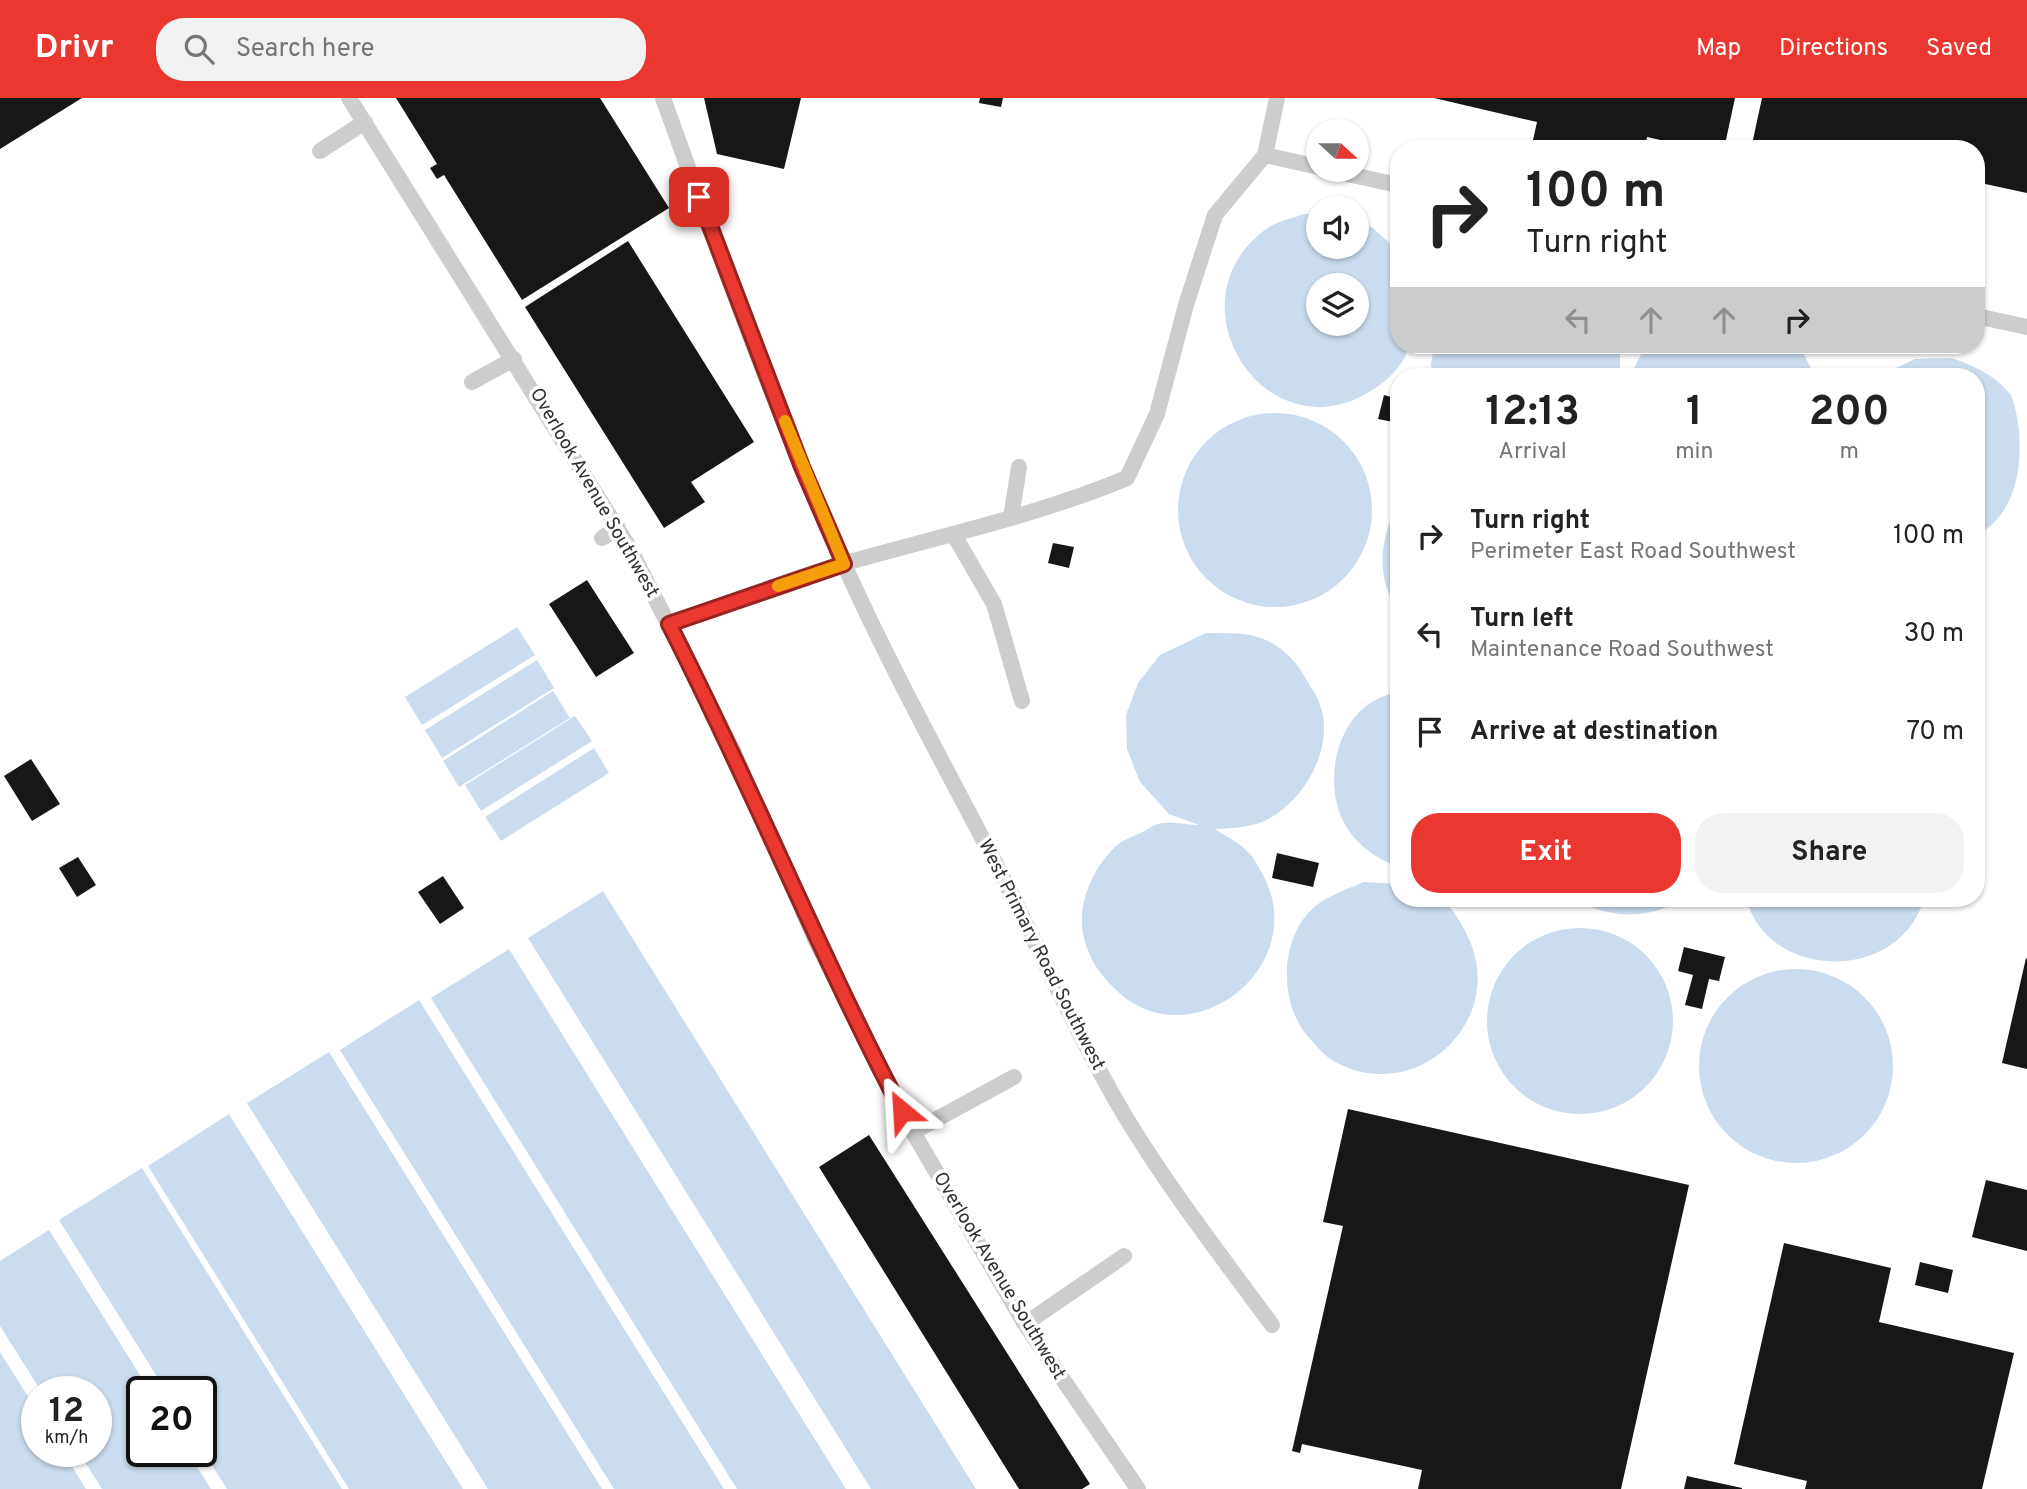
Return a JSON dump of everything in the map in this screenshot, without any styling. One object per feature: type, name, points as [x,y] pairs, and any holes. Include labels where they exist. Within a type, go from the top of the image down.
[{"type":"lane","name":"Overlook Avenue Southwest","points":[[349,98],[618,528],[738,761],[816,941],[913,1132],[1025,1324],[1138,1489]]},
{"type":"lane","name":"West Primary Road Southwest","points":[[663,98],[802,467],[844,564],[916,713],[1001,874],[1099,1071],[1157,1166],[1272,1325]]},
{"type":"lane","points":[[669,624],[844,564],[954,535],[1083,496],[1126,478],[1157,414],[1186,305],[1214,215],[1265,155],[1277,98]]},
{"type":"lane","points":[[320,151],[365,122]]},
{"type":"lane","points":[[1265,155],[1306,164]]},
{"type":"lane","points":[[1369,179],[1390,183]]},
{"type":"lane","points":[[1985,318],[2027,327]]},
{"type":"lane","points":[[472,382],[514,359]]},
{"type":"lane","points":[[1011,518],[1018,467]]},
{"type":"lane","points":[[602,538],[618,528]]},
{"type":"lane","points":[[954,535],[994,604],[1022,701]]},
{"type":"lane","points":[[913,1132],[1014,1077]]},
{"type":"lane","points":[[1025,1324],[1124,1256]]},
{"type":"water","points":[[1306,214],[1306,259],[1369,259],[1369,226],[1390,244],[1390,354],[1406,354],[1397,368],[1390,368],[1390,376],[1376,388],[1330,406],[1294,403],[1263,387],[1240,360],[1227,327],[1226,292],[1239,257],[1269,227]]},
{"type":"water","points":[[1433,354],[1620,354],[1620,368],[1432,368]]},
{"type":"water","points":[[1641,354],[1804,354],[1811,368],[1634,368]]},
{"type":"water","points":[[1952,358],[1975,368],[1896,368],[1915,359]]},
{"type":"water","points":[[1985,373],[2011,395],[2019,432],[2020,453],[2012,493],[2004,510],[1985,529]]},
{"type":"water","points":[[1275,413],[1312,420],[1344,441],[1365,473],[1372,510],[1365,547],[1344,579],[1312,600],[1275,607],[1238,600],[1206,579],[1185,547],[1178,510],[1185,473],[1206,441],[1238,420]]},
{"type":"water","points":[[1390,520],[1390,597],[1383,570]]},
{"type":"water","points":[[517,627],[535,655],[422,725],[405,697]]},
{"type":"water","points":[[1206,633],[1254,636],[1285,652],[1302,672],[1318,699],[1324,735],[1321,751],[1307,782],[1285,808],[1258,823],[1215,829],[1241,846],[1253,858],[1263,875],[1274,910],[1271,943],[1257,972],[1235,995],[1206,1010],[1175,1015],[1143,1008],[1108,982],[1089,953],[1084,938],[1082,913],[1093,877],[1118,845],[1159,824],[1171,822],[1199,825],[1169,814],[1140,782],[1127,749],[1126,715],[1138,683],[1160,655]]},
{"type":"water","points":[[537,660],[554,688],[442,758],[425,730]]},
{"type":"water","points":[[553,691],[570,718],[459,787],[443,761]]},
{"type":"water","points":[[1390,694],[1390,863],[1370,852],[1347,828],[1340,813],[1334,780],[1340,745],[1347,729],[1356,715],[1372,702]]},
{"type":"water","points":[[575,716],[592,741],[481,811],[465,785]]},
{"type":"water","points":[[594,748],[609,773],[501,841],[485,817]]},
{"type":"water","points":[[1364,882],[1390,884],[1390,907],[1450,907],[1466,933],[1477,966],[1476,997],[1465,1025],[1446,1048],[1421,1065],[1392,1073],[1361,1072],[1326,1056],[1299,1024],[1288,988],[1290,949],[1296,931],[1307,915],[1321,902]]},
{"type":"water","points":[[603,891],[976,1489],[871,1489],[528,938]]},
{"type":"water","points":[[1591,907],[1666,907],[1628,915]]},
{"type":"water","points":[[1750,907],[1920,907],[1911,926],[1890,945],[1864,957],[1835,961],[1806,958],[1780,946],[1759,926]]},
{"type":"water","points":[[1580,928],[1598,929],[1616,935],[1632,943],[1646,955],[1658,969],[1666,985],[1672,1003],[1672,1039],[1666,1057],[1658,1073],[1646,1087],[1632,1099],[1616,1107],[1598,1113],[1580,1114],[1562,1113],[1544,1107],[1528,1099],[1514,1087],[1502,1073],[1494,1057],[1488,1039],[1487,1021],[1488,1003],[1494,985],[1502,969],[1514,955],[1528,943],[1544,935],[1562,929]]},
{"type":"water","points":[[509,949],[846,1489],[737,1489],[431,998]]},
{"type":"water","points":[[1796,969],[1833,977],[1864,998],[1885,1029],[1893,1066],[1885,1103],[1864,1134],[1833,1155],[1796,1163],[1759,1155],[1728,1134],[1707,1103],[1699,1066],[1707,1029],[1728,998],[1759,977]]},
{"type":"water","points":[[419,1000],[724,1489],[614,1489],[340,1050]]},
{"type":"water","points":[[329,1052],[602,1489],[488,1489],[247,1103]]},
{"type":"water","points":[[229,1114],[463,1489],[349,1489],[148,1166]]},
{"type":"water","points":[[142,1168],[342,1489],[227,1489],[213,1467],[217,1467],[217,1376],[157,1376],[59,1220]]},
{"type":"water","points":[[49,1230],[141,1376],[126,1376],[126,1467],[197,1467],[211,1489],[102,1489],[88,1467],[112,1467],[112,1376],[32,1376],[0,1326],[0,1261]]},
{"type":"water","points":[[0,1352],[21,1385],[21,1467],[72,1467],[86,1489],[0,1489]]},
{"type":"building","points":[[0,98],[82,98],[0,149]]},
{"type":"building","points":[[396,98],[600,98],[669,208],[522,300],[444,175],[437,179],[430,168],[437,164]]},
{"type":"building","points":[[704,98],[801,98],[784,169],[717,154]]},
{"type":"building","points":[[980,98],[1003,98],[1001,107],[979,103]]},
{"type":"building","points":[[1434,98],[1735,98],[1726,140],[1660,140],[1647,137],[1646,140],[1533,140],[1537,122]]},
{"type":"building","points":[[1762,98],[2027,98],[2027,193],[1985,184],[1985,140],[1753,140]]},
{"type":"building","points":[[628,241],[754,442],[691,482],[705,502],[664,528],[525,307]]},
{"type":"building","points":[[1384,395],[1390,397],[1390,421],[1378,419]]},
{"type":"building","points":[[1053,543],[1074,547],[1069,568],[1048,563]]},
{"type":"building","points":[[587,580],[634,653],[596,677],[549,604]]},
{"type":"building","points":[[31,759],[60,804],[32,821],[4,776]]},
{"type":"building","points":[[1277,853],[1319,863],[1313,887],[1272,878]]},
{"type":"building","points":[[78,857],[96,885],[77,897],[59,868]]},
{"type":"building","points":[[443,876],[464,908],[440,924],[418,892]]},
{"type":"building","points":[[1684,947],[1725,957],[1719,981],[1709,979],[1702,1009],[1685,1005],[1693,975],[1678,971]]},
{"type":"building","points":[[2027,959],[2027,1069],[2002,1063]]},
{"type":"building","points":[[1348,1109],[1689,1185],[1621,1489],[1418,1489],[1422,1470],[1302,1444],[1300,1453],[1292,1451],[1343,1226],[1323,1222]]},
{"type":"building","points":[[869,1135],[1090,1484],[1082,1489],[1019,1489],[819,1167]]},
{"type":"building","points":[[1986,1180],[2027,1190],[2027,1251],[1972,1237]]},
{"type":"building","points":[[1784,1243],[1891,1268],[1879,1322],[2014,1353],[1982,1489],[1805,1489],[1807,1481],[1734,1464]]},
{"type":"building","points":[[1920,1262],[1953,1270],[1948,1293],[1915,1285]]},
{"type":"building","points":[[1687,1476],[1742,1488],[1742,1489],[1684,1489]]},
{"type":"slow traffic","points":[[778,586],[844,564],[785,421]]},
{"type":"route","points":[[699,197],[802,467],[844,564],[669,624],[747,780],[816,941],[902,1111]]}]
